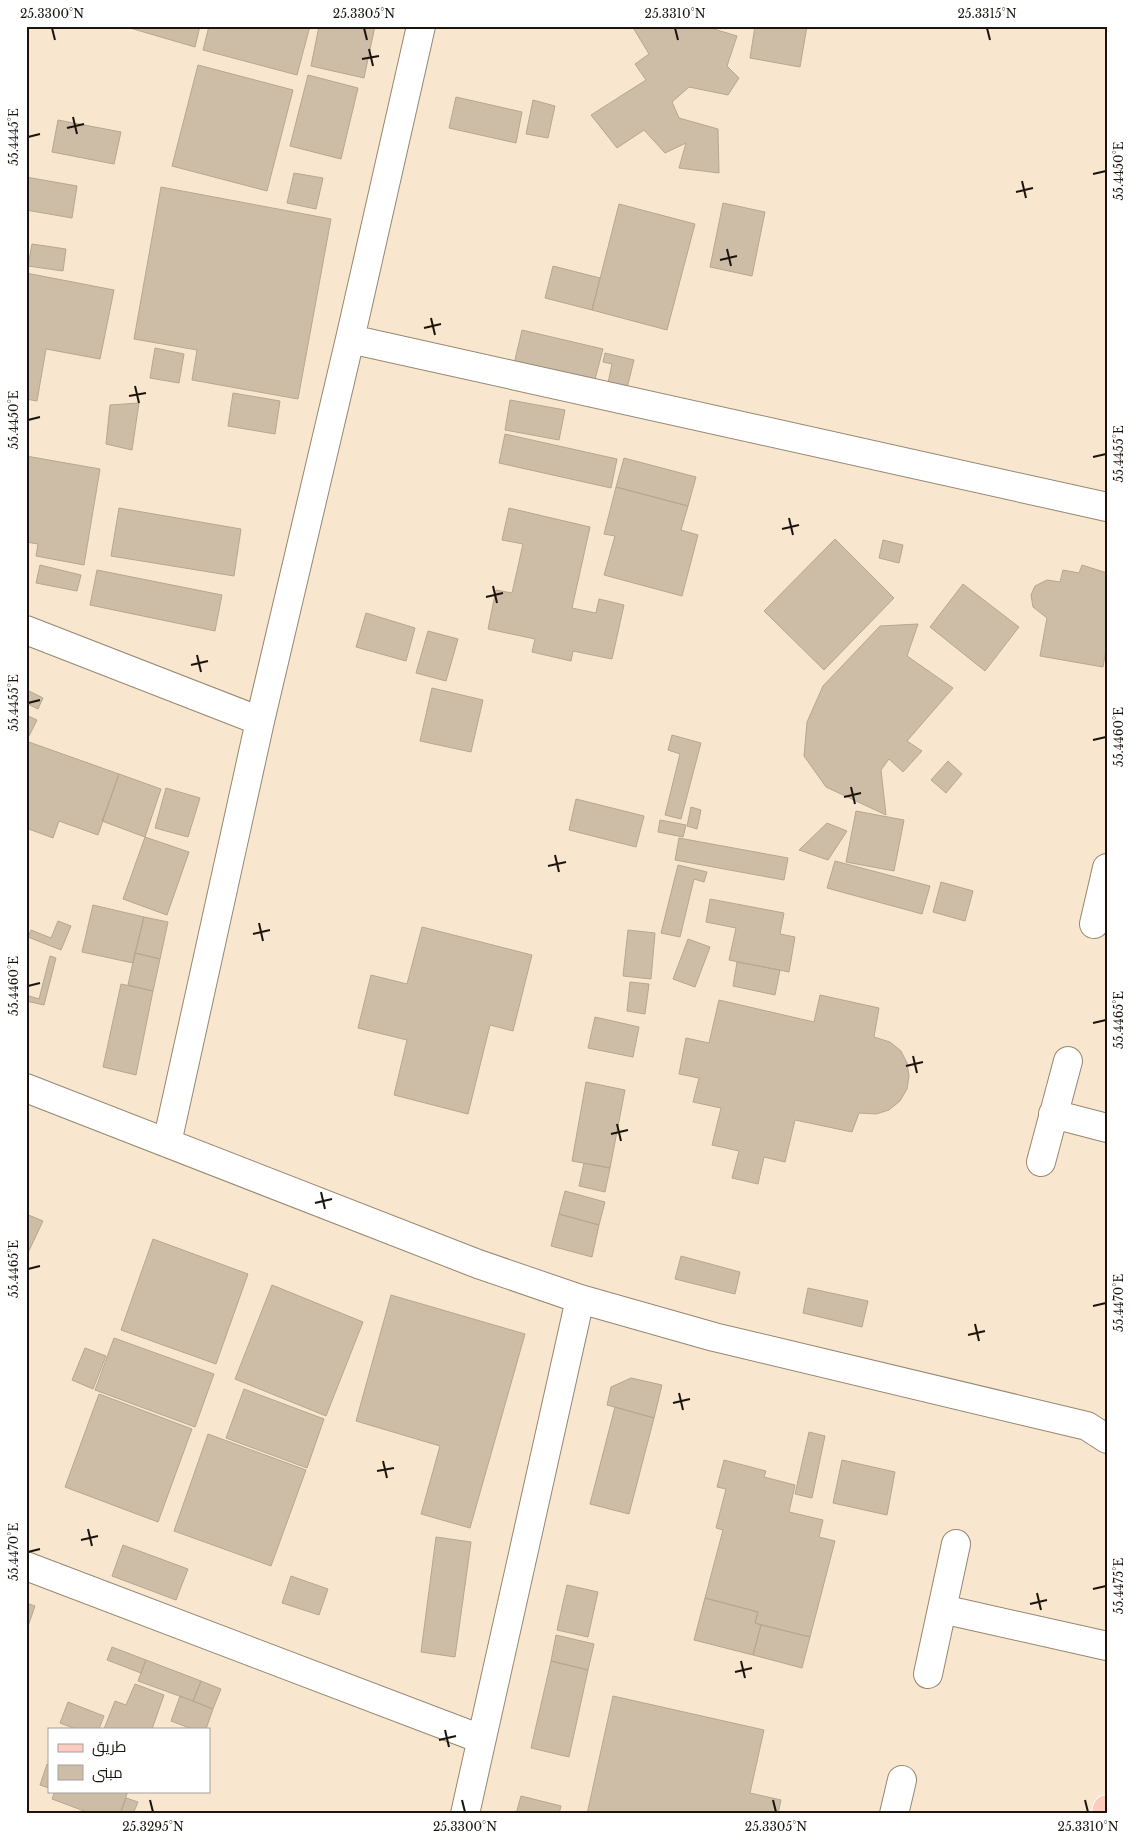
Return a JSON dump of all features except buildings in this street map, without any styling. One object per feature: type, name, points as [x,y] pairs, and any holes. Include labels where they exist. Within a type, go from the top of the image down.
[{"type":"main road","points":[[1106,1814],[1107,1809]]},
{"type":"street","points":[[167,1143],[260,721],[350,339],[420,26]]},
{"type":"street","points":[[350,339],[1107,507]]},
{"type":"street","points":[[26,630],[260,721]]},
{"type":"street","points":[[1094,924],[1107,868]]},
{"type":"street","points":[[1041,1162],[1068,1061]]},
{"type":"street","points":[[26,1088],[478,1264],[580,1299],[714,1337],[1100,1429]]},
{"type":"street","points":[[1053,1114],[1107,1128]]},
{"type":"street","points":[[465,1814],[580,1299]]},
{"type":"street","points":[[928,1674],[956,1544]]},
{"type":"street","points":[[26,1566],[481,1740]]},
{"type":"street","points":[[942,1609],[1107,1646]]},
{"type":"street","points":[[894,1814],[902,1780]]}]
